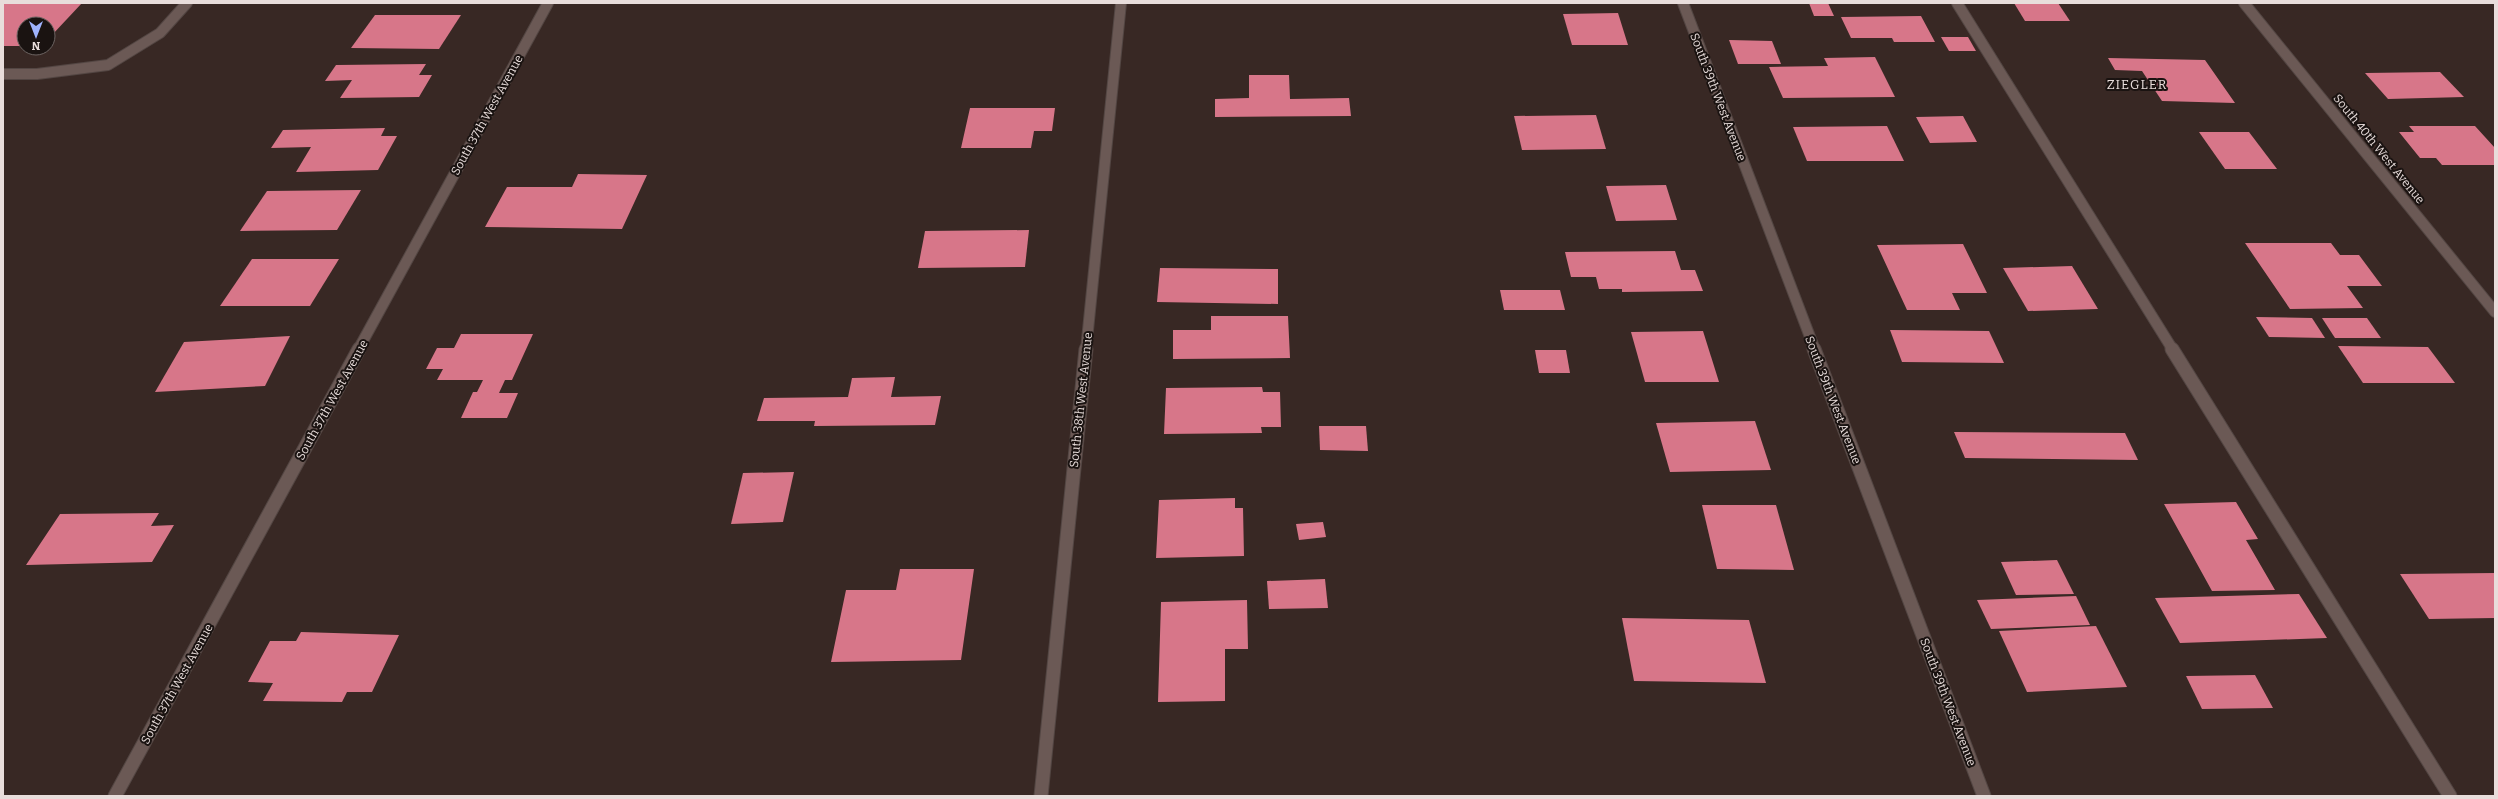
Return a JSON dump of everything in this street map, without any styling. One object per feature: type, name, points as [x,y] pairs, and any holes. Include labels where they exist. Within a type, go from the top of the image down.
[{"type":"street","points":[[3,74],[37,74],[108,65],[160,33],[186,3]]},
{"type":"street","name":"South 37th West Avenue","points":[[115,796],[548,3]]},
{"type":"street","name":"South 38th West Avenue","points":[[1041,796],[1121,3]]},
{"type":"street","name":"South 39th West Avenue","points":[[1683,3],[1984,796]]},
{"type":"street","points":[[1958,3],[2450,796]]},
{"type":"street","name":"South 40th West Avenue","points":[[2244,3],[2495,312]]},
{"type":"building","points":[[3,3],[82,3],[56,31],[56,16],[16,16],[16,46],[3,46]]},
{"type":"building","points":[[1809,3],[1828,3],[1834,16],[1814,16]]},
{"type":"building","points":[[2014,3],[2058,3],[2070,21],[2025,21]]},
{"type":"building","points":[[1618,13],[1628,45],[1572,45],[1563,14]]},
{"type":"building","points":[[375,15],[461,15],[439,49],[351,48]]},
{"type":"building","points":[[1921,16],[1935,42],[1894,42],[1892,38],[1851,38],[1841,17]]},
{"type":"building","points":[[1941,37],[1968,37],[1976,51],[1949,51]]},
{"type":"building","points":[[1729,40],[1772,41],[1781,64],[1738,64]]},
{"type":"building","points":[[1875,57],[1895,97],[1783,98],[1769,67],[1828,66],[1824,58]]},
{"type":"building","points":[[2108,58],[2205,60],[2235,103],[2162,101],[2142,71],[2115,70]]},
{"type":"building","points":[[426,64],[419,75],[432,75],[419,97],[340,98],[352,80],[325,81],[336,65]]},
{"type":"building","points":[[2440,72],[2464,97],[2388,99],[2365,73]]},
{"type":"building","points":[[1249,75],[1289,75],[1290,99],[1349,98],[1351,116],[1215,117],[1215,99],[1249,98]]},
{"type":"building","points":[[970,108],[1055,108],[1052,131],[1034,131],[1031,148],[961,148]]},
{"type":"building","points":[[1596,115],[1606,149],[1522,150],[1514,116]]},
{"type":"building","points":[[1963,116],[1977,142],[1930,143],[1916,117]]},
{"type":"building","points":[[1887,126],[1904,161],[1807,161],[1793,127]]},
{"type":"building","points":[[2409,126],[2475,126],[2495,148],[2495,165],[2442,165],[2436,158],[2420,158],[2399,132],[2414,132]]},
{"type":"building","points":[[385,128],[381,136],[397,136],[378,170],[296,172],[311,147],[271,148],[283,130]]},
{"type":"building","points":[[2199,132],[2249,132],[2277,169],[2225,169]]},
{"type":"building","points":[[578,174],[647,175],[622,229],[485,227],[507,187],[572,187]]},
{"type":"building","points":[[1666,185],[1677,220],[1616,221],[1606,186]]},
{"type":"building","points":[[361,190],[337,230],[240,231],[267,191]]},
{"type":"building","points":[[1029,230],[1025,267],[918,268],[925,231]]},
{"type":"building","points":[[2245,243],[2331,243],[2340,255],[2359,255],[2382,286],[2347,286],[2363,308],[2290,309]]},
{"type":"building","points":[[1963,244],[1987,293],[1952,293],[1960,310],[1907,310],[1877,245]]},
{"type":"building","points":[[1675,251],[1681,270],[1695,270],[1703,291],[1622,292],[1622,289],[1599,289],[1596,277],[1571,277],[1565,252]]},
{"type":"building","points":[[252,259],[339,259],[310,306],[220,306]]},
{"type":"building","points":[[2072,266],[2098,309],[2028,311],[2003,268]]},
{"type":"building","points":[[1160,268],[1278,269],[1278,304],[1157,302]]},
{"type":"building","points":[[1500,290],[1560,290],[1565,310],[1504,310]]},
{"type":"building","points":[[1211,316],[1288,316],[1290,358],[1173,359],[1173,330],[1211,330]]},
{"type":"building","points":[[2256,317],[2312,318],[2325,338],[2269,337]]},
{"type":"building","points":[[2322,318],[2367,318],[2381,338],[2335,338]]},
{"type":"building","points":[[1890,330],[1989,331],[2004,363],[1902,362]]},
{"type":"building","points":[[1703,331],[1719,382],[1645,382],[1631,332]]},
{"type":"building","points":[[461,334],[533,334],[512,380],[505,380],[499,393],[518,393],[507,418],[461,418],[473,392],[477,392],[483,380],[437,380],[443,369],[426,369],[437,348],[454,348]]},
{"type":"building","points":[[290,336],[265,386],[155,392],[184,342]]},
{"type":"building","points":[[2338,346],[2428,347],[2455,383],[2363,383]]},
{"type":"building","points":[[1535,350],[1566,350],[1570,373],[1539,373]]},
{"type":"building","points":[[895,377],[891,397],[941,396],[935,425],[814,426],[815,421],[757,421],[764,398],[848,397],[852,378]]},
{"type":"building","points":[[1262,387],[1263,392],[1280,392],[1281,427],[1261,427],[1262,433],[1164,434],[1166,388]]},
{"type":"building","points":[[1755,421],[1771,470],[1670,472],[1656,423]]},
{"type":"building","points":[[1319,426],[1366,426],[1368,451],[1320,450]]},
{"type":"building","points":[[1954,432],[2125,433],[2138,460],[1965,458]]},
{"type":"building","points":[[794,472],[783,522],[731,524],[743,473]]},
{"type":"building","points":[[1235,498],[1235,508],[1243,508],[1244,556],[1156,558],[1159,500]]},
{"type":"building","points":[[2236,502],[2258,539],[2246,540],[2275,590],[2212,591],[2164,504]]},
{"type":"building","points":[[1702,505],[1776,505],[1794,570],[1717,569]]},
{"type":"building","points":[[159,513],[151,526],[174,525],[152,562],[26,565],[60,514]]},
{"type":"building","points":[[1323,522],[1326,537],[1299,540],[1296,524]]},
{"type":"building","points":[[2057,560],[2074,594],[2016,595],[2001,562]]},
{"type":"building","points":[[900,569],[974,569],[961,660],[831,662],[846,590],[896,590]]},
{"type":"building","points":[[2495,573],[2495,618],[2429,619],[2400,574]]},
{"type":"building","points":[[1325,579],[1328,608],[1269,609],[1267,581]]},
{"type":"building","points":[[2299,594],[2327,638],[2180,643],[2155,598]]},
{"type":"building","points":[[2076,596],[2090,625],[1991,629],[1977,600]]},
{"type":"building","points":[[1247,600],[1248,649],[1225,649],[1225,701],[1158,702],[1161,602]]},
{"type":"building","points":[[1622,618],[1749,620],[1766,683],[1634,681]]},
{"type":"building","points":[[2096,626],[2127,687],[2027,692],[1999,631]]},
{"type":"building","points":[[301,632],[399,635],[372,692],[347,692],[342,702],[263,701],[273,683],[248,682],[270,641],[296,641]]},
{"type":"building","points":[[2255,675],[2273,708],[2202,709],[2186,676]]},
{"type":"district","name":"ZIEGLER","points":[[2137,84]]}]
